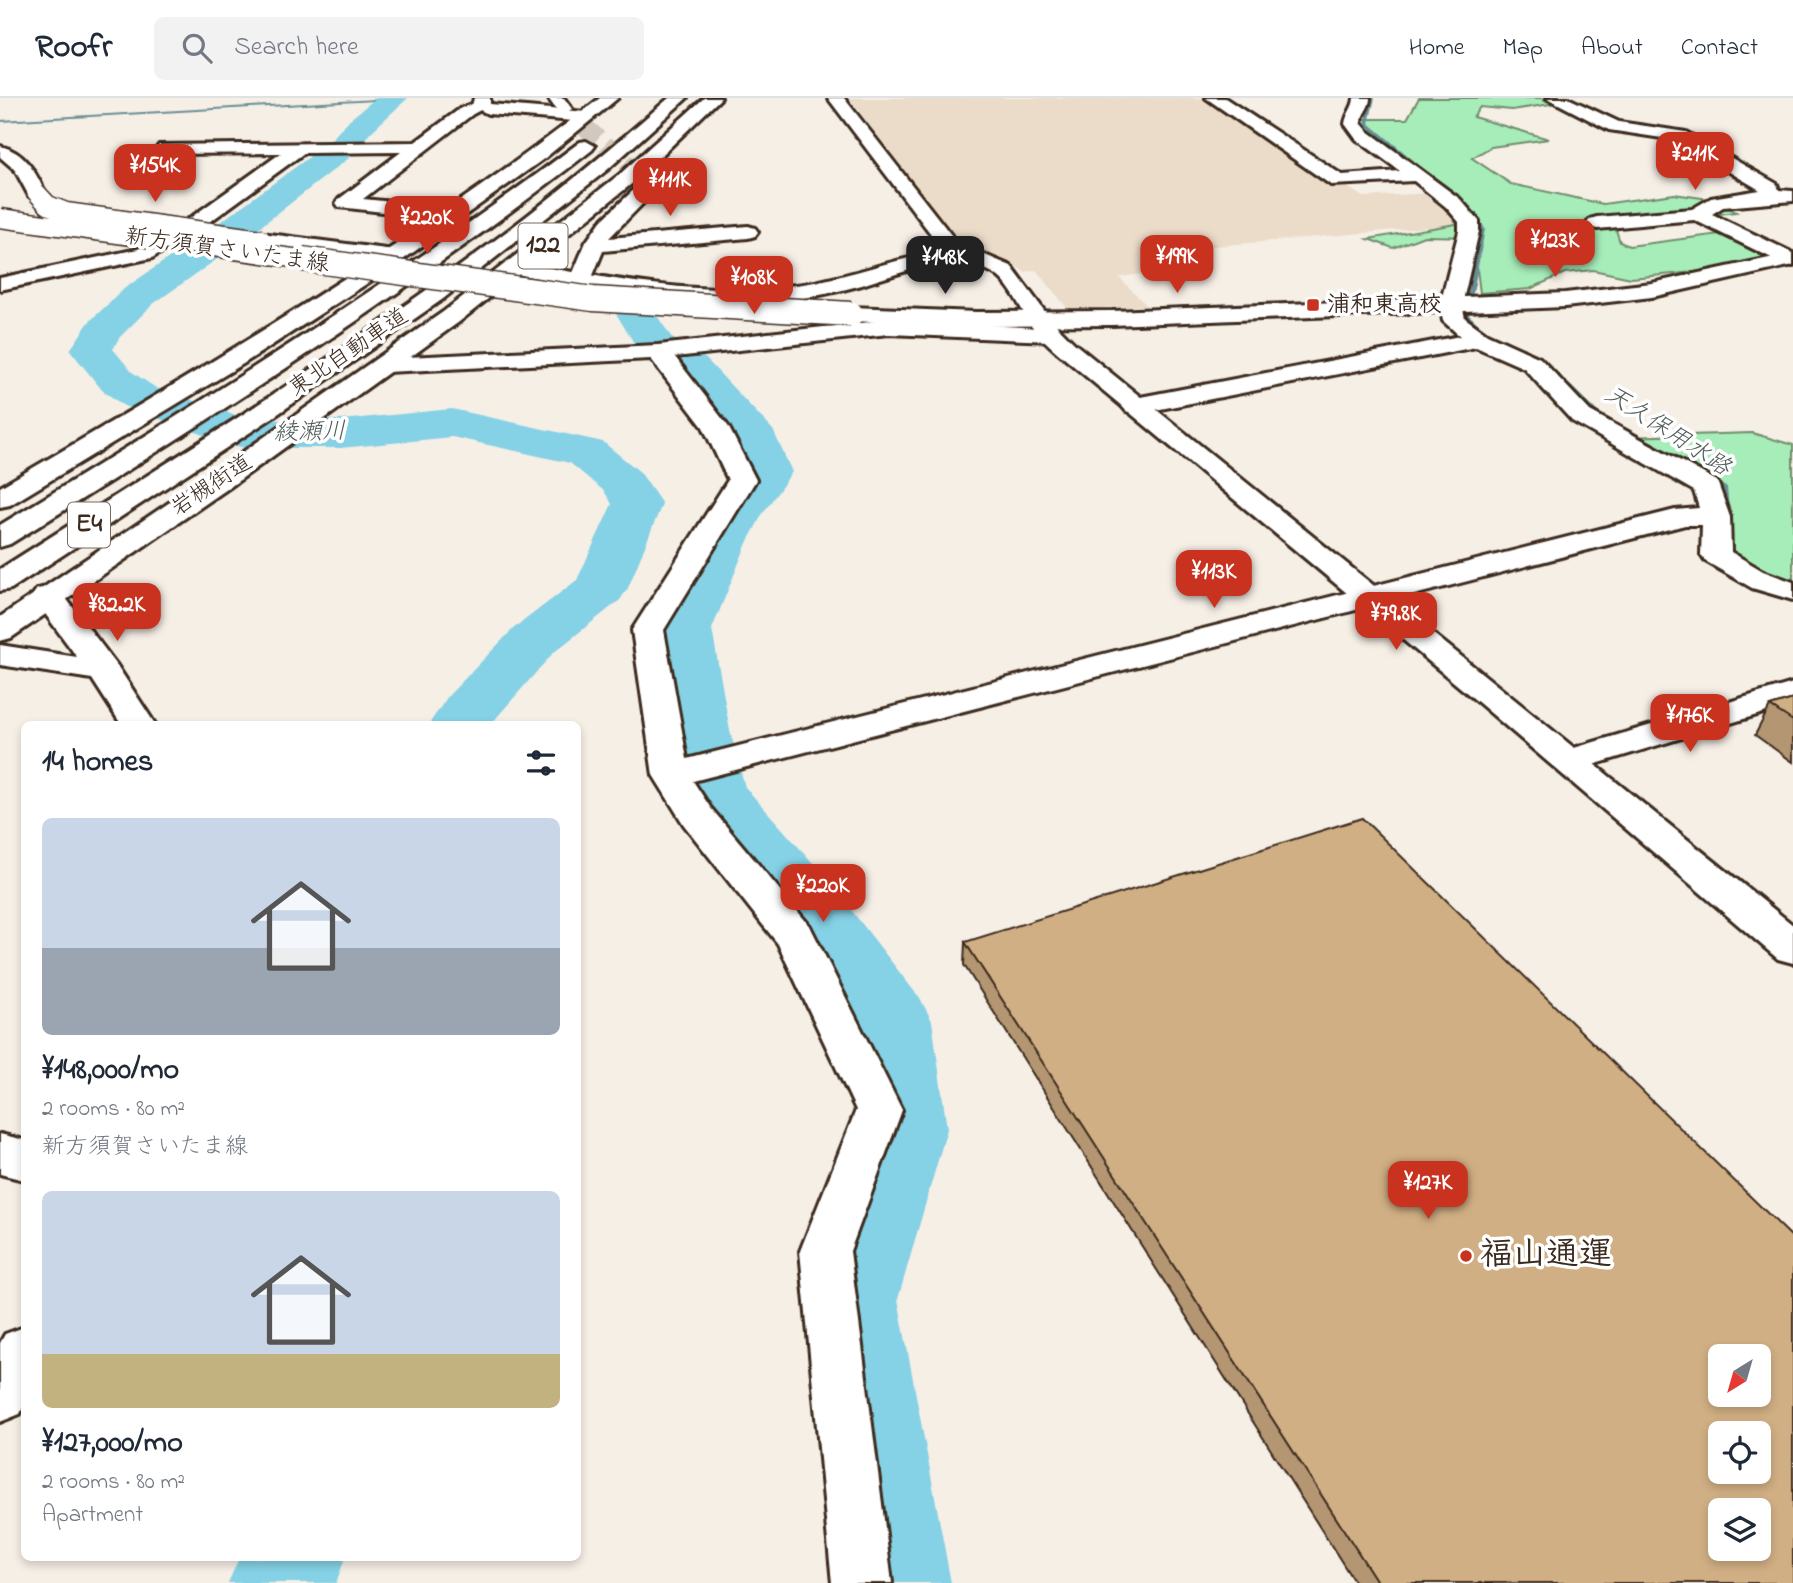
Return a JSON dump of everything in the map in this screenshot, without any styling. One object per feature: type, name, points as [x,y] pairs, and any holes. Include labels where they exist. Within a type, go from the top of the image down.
[{"type":"main road","points":[[0,499],[314,308],[394,256],[610,98]]},
{"type":"main road","name":"東北自動車道","points":[[0,582],[337,363],[541,215],[679,98]]},
{"type":"main road","name":"岩槻街道","points":[[0,631],[362,382],[516,268],[627,178],[713,98]]},
{"type":"main road","points":[[836,98],[959,258]]},
{"type":"main road","points":[[1213,98],[1338,181],[1418,174]]},
{"type":"main road","points":[[1362,98],[1362,104],[1354,114],[1353,124],[1362,135],[1418,174],[1453,203],[1469,221],[1451,306],[1454,321],[1479,339],[1532,363],[1581,416],[1707,487],[1716,517],[1716,555],[1741,572],[1793,592]]},
{"type":"main road","points":[[1555,98],[1615,126],[1680,136],[1770,188],[1769,196]]},
{"type":"main road","points":[[454,214],[346,203],[481,102],[586,117]]},
{"type":"main road","name":"東北自動車道","points":[[0,538],[308,345],[433,260],[605,131]]},
{"type":"main road","points":[[165,149],[419,147]]},
{"type":"main road","points":[[0,284],[145,254],[197,222],[300,148]]},
{"type":"main road","points":[[0,151],[13,154],[47,205],[66,212],[394,256]]},
{"type":"main road","points":[[581,280],[608,225],[651,184]]},
{"type":"main road","points":[[1597,223],[1697,214],[1718,202],[1793,196]]},
{"type":"main road","points":[[1697,214],[1792,259]]},
{"type":"main road","name":"新方須賀さいたま線","points":[[0,218],[593,299],[1044,326],[1565,300],[1652,290],[1792,259]]},
{"type":"main road","points":[[596,245],[748,232]]},
{"type":"main road","points":[[516,268],[629,289],[737,295],[783,293],[835,285],[935,258],[959,258],[1000,267],[1044,326],[1135,405],[1570,761],[1793,948]]},
{"type":"main road","points":[[386,365],[658,352],[889,327],[1044,326]]},
{"type":"main road","points":[[1135,405],[1479,339]]},
{"type":"main road","points":[[658,352],[715,426],[742,480],[648,630],[694,769],[697,816],[795,937],[879,1110],[825,1251],[862,1583]]},
{"type":"main road","points":[[694,769],[1685,516],[1716,517]]},
{"type":"main road","points":[[48,596],[104,671],[136,721]]},
{"type":"main road","points":[[0,655],[104,671]]},
{"type":"main road","points":[[1570,761],[1793,693]]},
{"type":"main road","points":[[0,1154],[21,1159]]},
{"type":"main road","points":[[0,1395],[21,1357]]},
{"type":"shaded area","points":[[849,98],[1210,98],[1363,197],[1433,193],[1464,224],[1148,252],[1167,271],[1119,277],[1147,306],[1068,309],[1036,270],[1025,272],[1009,262],[966,253]]},
{"type":"green space","points":[[1419,98],[1541,98],[1551,104],[1512,110],[1480,107],[1473,117],[1549,139],[1491,147],[1472,158],[1511,184],[1603,204],[1674,194],[1709,199],[1736,212],[1630,225],[1616,230],[1620,242],[1629,246],[1720,234],[1766,258],[1736,268],[1631,278],[1593,270],[1565,273],[1530,289],[1480,293],[1473,237],[1424,236],[1393,248],[1368,239],[1473,221],[1390,150],[1345,125],[1358,119],[1407,119]]},
{"type":"green space","points":[[1752,433],[1793,445],[1793,587],[1731,559],[1715,488],[1627,437]]},
{"type":"building","points":[[1793,699],[1793,721],[1770,706]]},
{"type":"building","points":[[1362,818],[1793,1238],[1793,1583],[1378,1583],[965,942]]},
{"type":"waterway","name":"綾瀬川","points":[[394,98],[360,126],[338,151],[217,242],[139,296],[103,331],[91,350],[117,381],[140,397],[245,434],[341,434],[452,423],[586,452],[623,482],[637,504],[601,588],[533,641],[462,721]]},
{"type":"waterway","name":"天久保用水路","points":[[1373,98],[1367,123],[1447,191]]},
{"type":"waterway","points":[[0,121],[393,99]]},
{"type":"waterway","name":"天久保用水路","points":[[1459,201],[1475,214],[1482,229],[1466,315],[1485,333],[1537,356],[1599,416],[1610,422]]},
{"type":"waterway","points":[[635,312],[657,347],[691,368],[756,440],[768,472],[739,511],[721,543],[684,629],[699,731],[714,793],[803,898],[893,1021],[905,1129],[852,1299],[897,1583]]},
{"type":"waterway","name":"天久保用水路","points":[[1709,480],[1723,488],[1727,518]]},
{"type":"waterway","name":"綾瀬川","points":[[282,1583],[291,1561]]},
{"type":"tunnel","points":[[564,109],[651,184]]},
{"type":"place","name":"浦和東高校","points":[[1313,305]]},
{"type":"place","name":"福山通運","points":[[1466,1256]]}]
